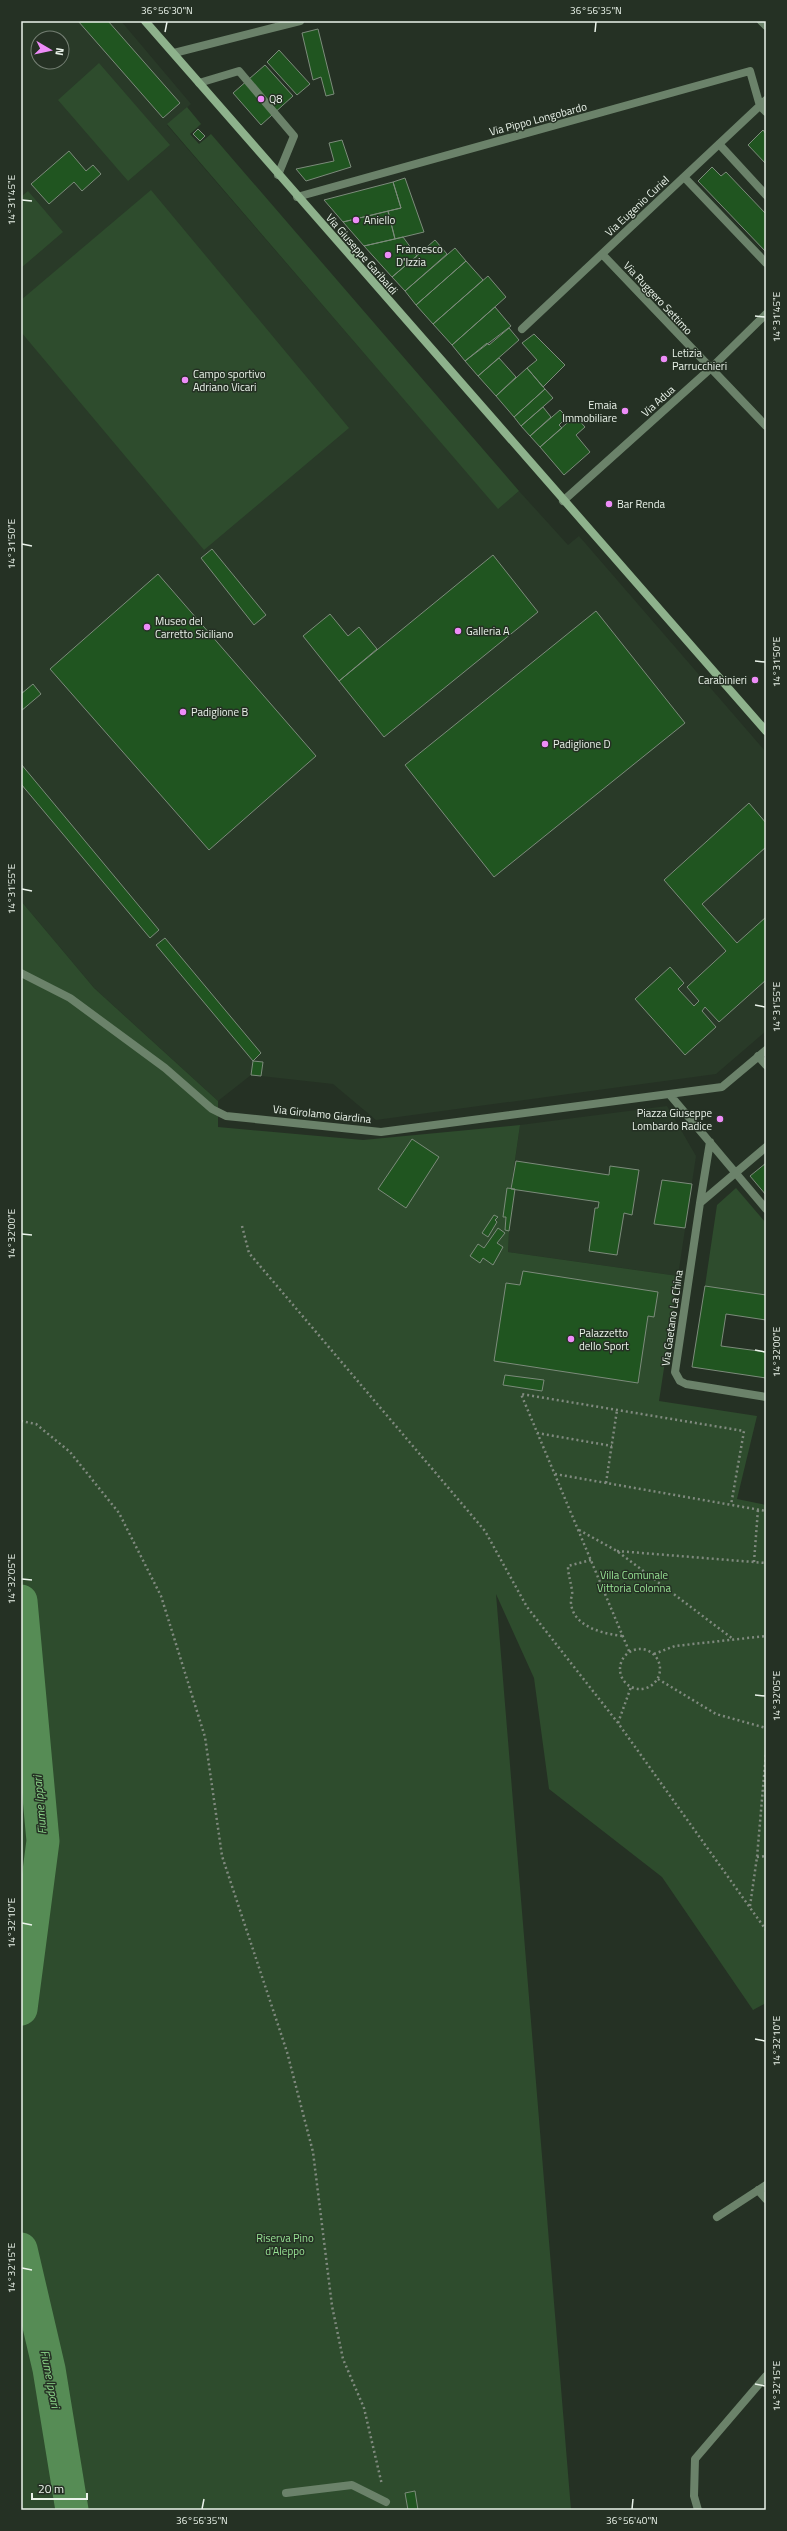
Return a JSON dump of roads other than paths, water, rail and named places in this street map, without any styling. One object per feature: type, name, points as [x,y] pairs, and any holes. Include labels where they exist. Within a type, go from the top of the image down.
[{"type":"main road","name":"Via Giuseppe Garibaldi","points":[[145,21],[297,197],[766,731]]},
{"type":"street","points":[[174,53],[300,21]]},
{"type":"street","points":[[762,21],[766,26]]},
{"type":"street","points":[[199,83],[239,71],[294,136],[278,175]]},
{"type":"street","name":"Via Pippo Longobardo","points":[[297,197],[750,71],[763,103]]},
{"type":"street","points":[[763,103],[766,112]]},
{"type":"street","name":"Via Eugenio Curiel","points":[[522,329],[763,103]]},
{"type":"street","points":[[719,144],[766,194]]},
{"type":"street","points":[[684,177],[766,263]]},
{"type":"street","name":"Via Ruggero Settimo","points":[[602,254],[766,426]]},
{"type":"street","name":"Via Adua","points":[[563,501],[710,369],[766,314]]},
{"type":"street","name":"Via Girolamo Giardina","points":[[21,973],[70,998],[166,1068],[212,1109],[226,1116],[381,1132],[722,1087],[766,1050]]},
{"type":"street","points":[[758,1056],[766,1065]]},
{"type":"street","points":[[667,1095],[710,1142],[766,1209]]},
{"type":"street","points":[[700,1203],[710,1142]]},
{"type":"street","points":[[700,1203],[726,1181],[738,1176],[766,1147]]},
{"type":"street","name":"Via Gaetano La China","points":[[700,1203],[675,1368],[676,1376],[680,1381],[686,1384],[766,1397]]},
{"type":"street","points":[[717,2217],[766,2185]]},
{"type":"street","points":[[758,2190],[766,2199]]},
{"type":"street","points":[[698,2510],[694,2496],[694,2458],[766,2376]]},
{"type":"street","points":[[286,2493],[352,2485],[386,2502]]},
{"type":"waterway","name":"Fiume Ippari","points":[[21,1601],[43,1841],[21,2009]]},
{"type":"waterway","name":"Fiume Ippari","points":[[21,2249],[49,2369],[72,2510]]},
{"type":"place","name":"Q8","points":[[261,99]]},
{"type":"place","name":"Aniello","points":[[356,220]]},
{"type":"place","name":"Francesco D'Izzia","points":[[388,255]]},
{"type":"place","name":"Letizia Parrucchieri","points":[[664,359]]},
{"type":"place","name":"Campo sportivo Adriano Vicari","points":[[185,380]]},
{"type":"place","name":"Emaia Immobiliare","points":[[625,411]]},
{"type":"place","name":"Bar Renda","points":[[609,504]]},
{"type":"place","name":"Museo del Carretto Siciliano","points":[[147,627]]},
{"type":"place","name":"Galleria A","points":[[458,631]]},
{"type":"place","name":"Carabinieri","points":[[755,680]]},
{"type":"place","name":"Padiglione B","points":[[183,712]]},
{"type":"place","name":"Padiglione D","points":[[545,744]]},
{"type":"place","name":"Piazza Giuseppe Lombardo Radice","points":[[720,1119]]},
{"type":"place","name":"Palazzetto dello Sport","points":[[571,1339]]},
{"type":"park label","name":"Villa Comunale Vittoria Colonna","points":[[634,1581]]},
{"type":"park label","name":"Riserva Pino d'Aleppo","points":[[285,2244]]}]
